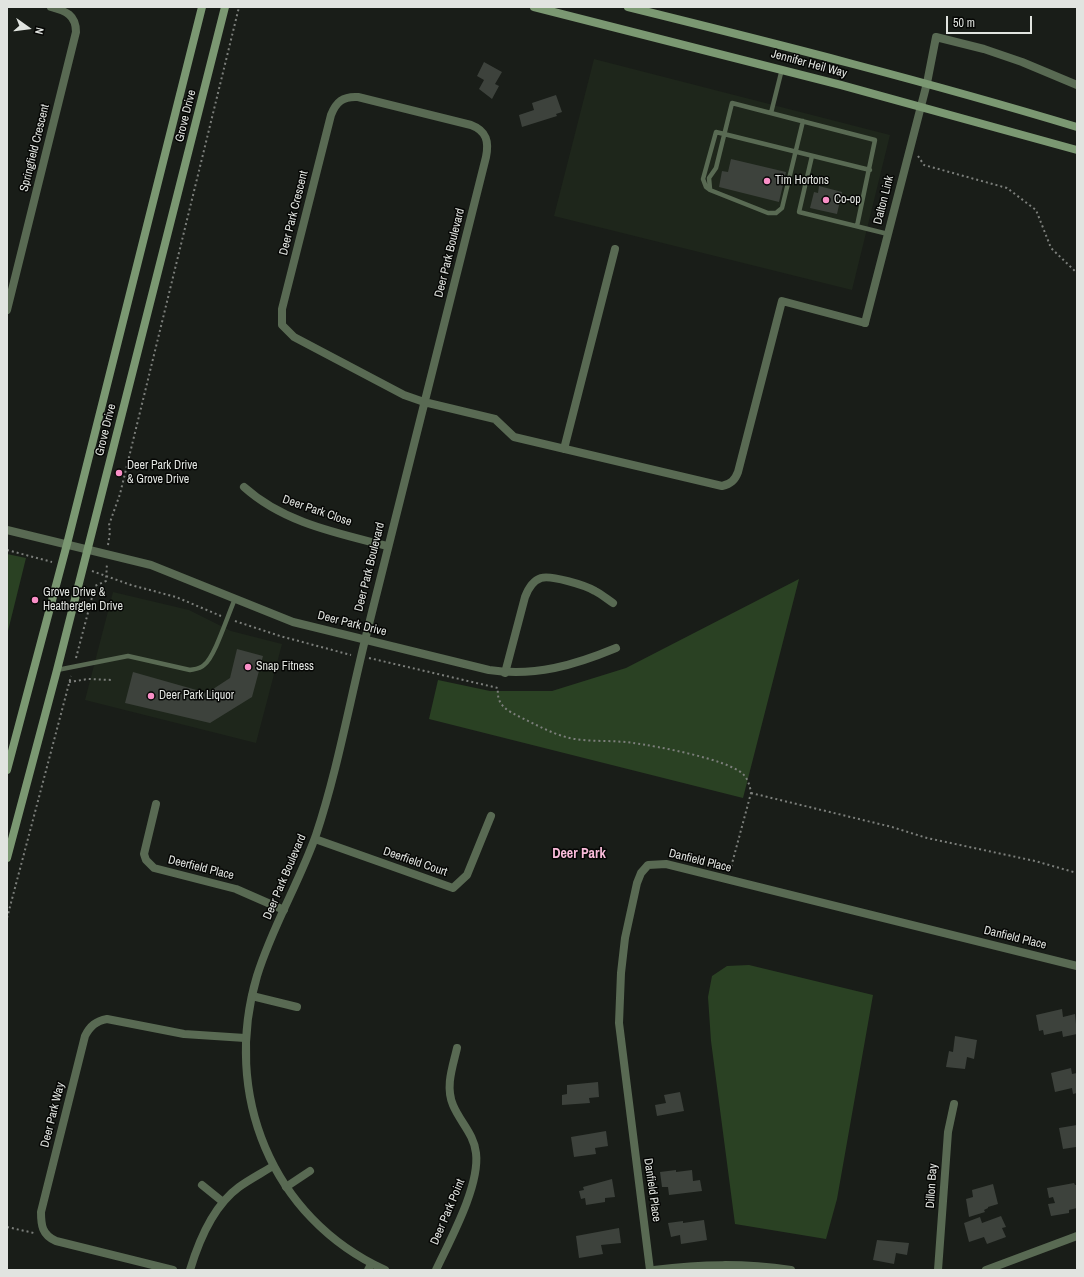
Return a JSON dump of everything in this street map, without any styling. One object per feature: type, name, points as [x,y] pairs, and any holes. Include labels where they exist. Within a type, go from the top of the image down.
[{"type":"main road","name":"Grove Drive","points":[[7,770],[62,564],[202,7]]},
{"type":"main road","name":"Grove Drive","points":[[7,858],[83,569],[225,7]]},
{"type":"main road","name":"Jennifer Heil Way","points":[[534,7],[782,69],[1077,150]]},
{"type":"main road","name":"Jennifer Heil Way","points":[[628,7],[846,61],[1077,127]]},
{"type":"street","name":"Springfield Crescent","points":[[7,310],[76,32],[76,25],[71,16],[61,10],[51,7]]},
{"type":"street","name":"Dalton Link","points":[[865,323],[927,83],[936,37],[992,52],[1077,85]]},
{"type":"street","name":"Deer Park Crescent","points":[[486,136],[476,127],[471,125],[358,97],[350,96],[336,104],[331,116],[282,309],[282,325],[294,336],[396,391],[424,402],[495,419],[514,436],[722,486],[730,484],[735,479],[738,472],[782,301],[865,323]]},
{"type":"street","name":"Deer Park Boulevard","points":[[385,1270],[369,1267],[314,1221],[286,1187],[273,1166],[251,1108],[245,1062],[245,1038],[252,996],[263,960],[315,839],[328,796],[387,546],[486,157],[488,143],[486,136]]},
{"type":"street","points":[[564,449],[615,249]]},
{"type":"street","name":"Deer Park Close","points":[[244,487],[268,506],[292,518],[387,546]]},
{"type":"street","name":"Deer Park Drive","points":[[7,530],[151,565],[293,622],[489,670],[505,673],[530,672],[558,668],[616,648]]},
{"type":"street","points":[[505,673],[525,597],[529,587],[540,578],[551,578],[587,587],[613,603]]},
{"type":"street","name":"Deerfield Place","points":[[156,804],[144,854],[146,860],[154,868],[236,889],[284,910]]},
{"type":"street","name":"Deerfield Court","points":[[315,839],[453,888],[467,875],[491,816]]},
{"type":"street","name":"Danfield Place","points":[[650,1270],[620,1030],[621,973],[630,916],[637,883],[641,873],[648,865],[666,864],[1077,966]]},
{"type":"street","points":[[252,996],[297,1007]]},
{"type":"street","name":"Deer Park Way","points":[[43,1232],[41,1212],[85,1036],[92,1025],[96,1022],[108,1019],[184,1034],[245,1038]]},
{"type":"street","name":"Deer Park Point","points":[[436,1270],[468,1198],[477,1165],[474,1143],[452,1103],[450,1094],[451,1076],[457,1048]]},
{"type":"street","name":"Dillon Bay","points":[[938,1270],[948,1132],[954,1104]]},
{"type":"street","points":[[190,1270],[204,1233],[223,1202],[239,1187],[273,1166]]},
{"type":"street","points":[[286,1187],[310,1171]]},
{"type":"street","points":[[202,1185],[223,1202]]},
{"type":"street","points":[[43,1232],[49,1238],[56,1241],[173,1270]]},
{"type":"street","points":[[986,1270],[1077,1236]]},
{"type":"street","points":[[654,1270],[696,1265],[735,1264],[791,1270]]},
{"type":"lane","points":[[771,113],[782,69]]},
{"type":"lane","points":[[710,190],[708,182],[716,168],[732,103],[875,140],[870,170],[857,226]]},
{"type":"lane","points":[[803,121],[796,151],[782,208],[776,213],[768,213],[710,190],[706,186],[703,179],[716,132],[796,151],[870,170]]},
{"type":"lane","points":[[812,156],[798,212],[888,234]]},
{"type":"lane","points":[[57,670],[128,656],[190,670],[197,669],[204,666],[212,656],[234,599]]},
{"type":"path","points":[[7,918],[95,586],[106,581],[107,554],[110,532],[109,525],[120,494],[240,7]]},
{"type":"path","points":[[910,145],[924,164],[1007,188],[1036,210],[1051,248],[1077,273]]},
{"type":"path","points":[[7,550],[62,564]]},
{"type":"path","points":[[83,569],[101,573],[131,585],[176,597],[227,618],[280,636],[320,646],[338,653],[498,688],[497,696],[502,707],[516,715],[563,736],[597,741],[632,742],[718,762],[743,774],[749,782],[751,793],[728,880]]},
{"type":"path","points":[[69,682],[88,679],[113,680]]},
{"type":"path","points":[[751,793],[892,827],[927,838],[1036,861],[1077,873]]},
{"type":"path","points":[[7,1227],[36,1233],[43,1232]]},
{"type":"shaded area","points":[[594,59],[890,135],[852,290],[554,216]]},
{"type":"shaded area","points":[[113,592],[189,610],[231,631],[282,644],[256,743],[85,700]]},
{"type":"green space","points":[[7,554],[26,558],[7,635]]},
{"type":"green space","points":[[799,579],[743,798],[429,719],[438,680],[490,691],[552,691],[626,668]]},
{"type":"green space","points":[[749,965],[873,995],[837,1199],[826,1239],[735,1224],[711,1041],[708,997],[712,976],[727,966]]},
{"type":"building","points":[[484,62],[502,72],[495,84],[499,86],[492,99],[479,89],[484,80],[477,76]]},
{"type":"building","points":[[556,95],[562,112],[556,114],[557,116],[522,127],[519,115],[534,110],[532,103]]},
{"type":"building","points":[[731,159],[786,172],[779,202],[719,187],[722,171],[728,172]]},
{"type":"building","name":"Co-op","points":[[819,186],[842,192],[837,214],[810,208],[814,192],[818,193]]},
{"type":"building","points":[[237,649],[263,656],[252,697],[210,723],[125,703],[133,672],[207,693],[230,678]]},
{"type":"building","points":[[1062,1009],[1063,1017],[1075,1014],[1077,1034],[1063,1037],[1062,1031],[1044,1035],[1043,1030],[1039,1031],[1036,1015]]},
{"type":"building","points":[[955,1036],[977,1040],[974,1059],[967,1057],[965,1069],[946,1067],[949,1051],[953,1052]]},
{"type":"building","points":[[1071,1068],[1072,1074],[1077,1073],[1077,1093],[1073,1094],[1072,1088],[1055,1092],[1051,1073]]},
{"type":"building","points":[[598,1082],[599,1097],[589,1098],[590,1103],[562,1105],[562,1095],[567,1094],[567,1085]]},
{"type":"building","points":[[680,1092],[684,1111],[657,1116],[655,1105],[666,1103],[664,1095]]},
{"type":"building","points":[[1077,1125],[1077,1150],[1076,1147],[1063,1149],[1059,1128]]},
{"type":"building","points":[[606,1131],[608,1146],[595,1148],[596,1154],[574,1157],[571,1137]]},
{"type":"building","points":[[676,1170],[676,1172],[692,1170],[693,1181],[700,1180],[702,1191],[669,1195],[668,1187],[662,1187],[660,1172]]},
{"type":"building","points":[[612,1179],[615,1197],[605,1198],[605,1202],[586,1205],[585,1198],[581,1199],[579,1191],[584,1190],[583,1187]]},
{"type":"building","points":[[1074,1183],[1077,1185],[1077,1208],[1069,1210],[1069,1213],[1051,1216],[1048,1204],[1055,1203],[1053,1197],[1049,1198],[1047,1188]]},
{"type":"building","points":[[993,1184],[998,1204],[988,1207],[984,1210],[985,1212],[969,1217],[966,1199],[973,1197],[972,1190]]},
{"type":"building","points":[[1001,1216],[1006,1227],[1002,1228],[1006,1237],[987,1244],[984,1237],[969,1242],[964,1223],[980,1217],[982,1223]]},
{"type":"building","points":[[704,1220],[707,1240],[681,1244],[680,1235],[671,1237],[668,1223],[683,1221],[683,1223]]},
{"type":"building","points":[[619,1228],[621,1243],[601,1245],[603,1254],[579,1258],[576,1236]]},
{"type":"building","points":[[877,1240],[909,1243],[907,1255],[896,1253],[894,1264],[873,1260]]},
{"type":"place","name":"Tim Hortons","points":[[767,181]]},
{"type":"place","name":"Co-op","points":[[826,200]]},
{"type":"place","name":"Deer Park Drive & Grove Drive","points":[[119,473]]},
{"type":"place","name":"Grove Drive & Heatherglen Drive","points":[[35,600]]},
{"type":"place","name":"Snap Fitness","points":[[248,667]]},
{"type":"place","name":"Deer Park Liquor","points":[[151,696]]},
{"type":"district","name":"Deer Park","points":[[579,854]]}]
